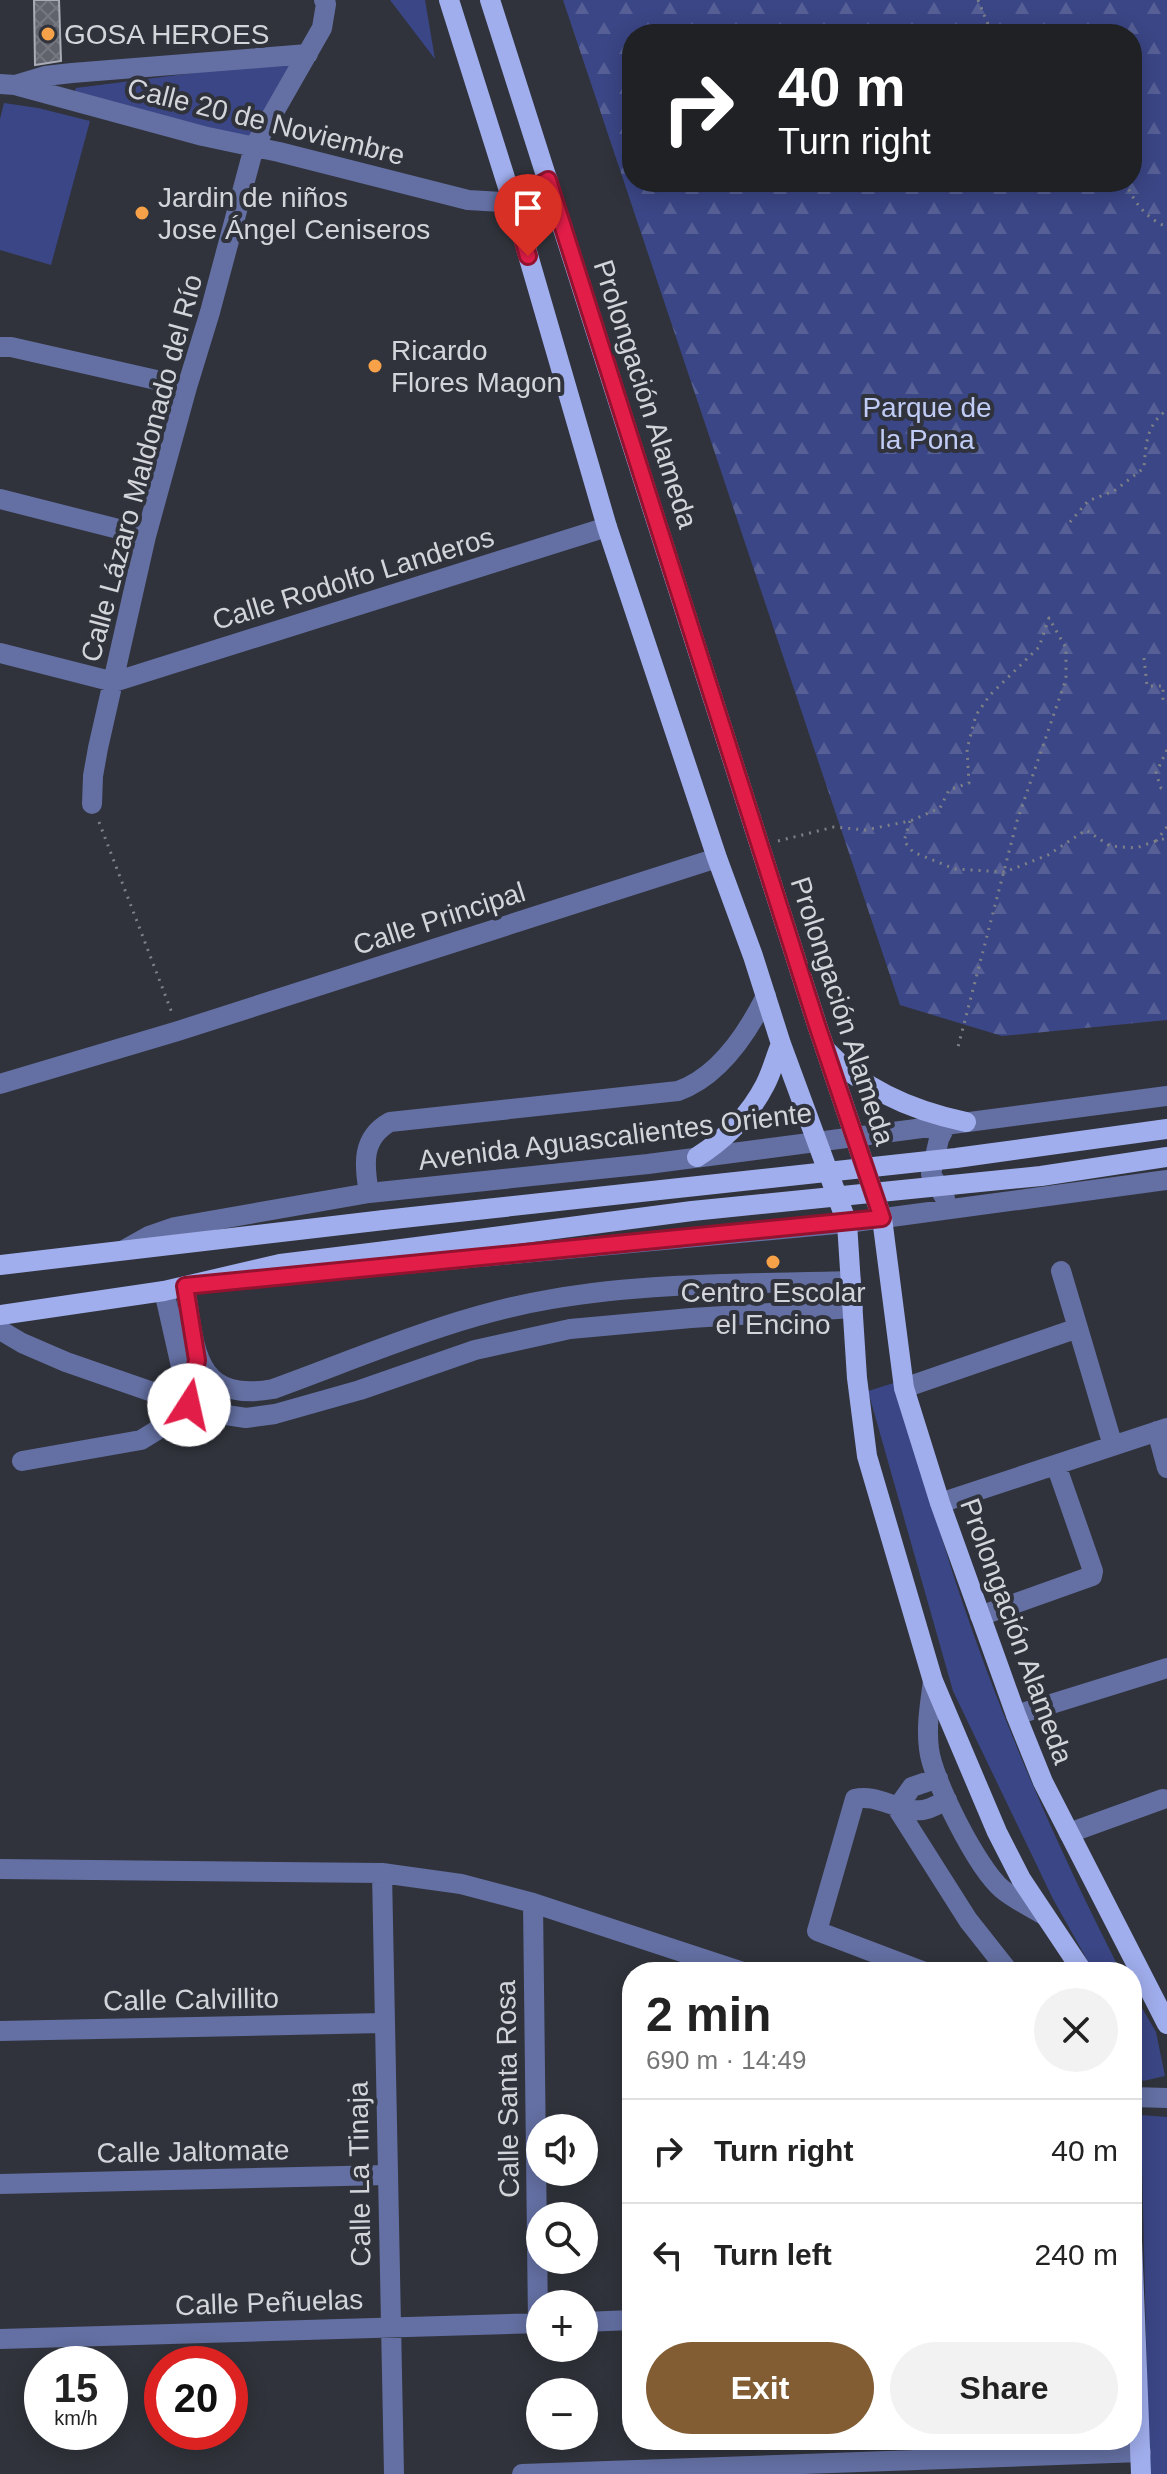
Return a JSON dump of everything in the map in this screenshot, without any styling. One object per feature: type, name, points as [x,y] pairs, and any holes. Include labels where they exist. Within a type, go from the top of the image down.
[{"type":"main road","points":[[449,0],[512,200],[607,527],[766,996],[812,1142],[847,1223],[857,1378],[867,1456],[933,1681],[997,1832],[1021,1879],[1076,1962]]},
{"type":"main road","name":"Prolongación Alameda","points":[[490,0],[825,1049],[882,1218],[904,1388],[940,1503],[1043,1782],[1135,1962]]},
{"type":"main road","points":[[697,1157],[724,1138],[747,1114],[765,1086],[781,1044]]},
{"type":"main road","points":[[825,1049],[880,1092],[956,1123]]},
{"type":"main road","name":"Avenida Aguascalientes Oriente","points":[[0,1265],[925,1162],[1167,1129]]},
{"type":"main road","points":[[0,1315],[164,1291],[280,1264],[692,1211],[1041,1176],[1167,1157]]},
{"type":"main road","name":"Prolongación Alameda","points":[[1142,1975],[1167,2024]]},
{"type":"main road","points":[[1141,2452],[1141,2474]]},
{"type":"street","name":"Calle Lázaro Maldonado del Río","points":[[92,804],[93,776],[146,536],[254,147],[322,28],[324,0]]},
{"type":"street","name":"Calle 20 de Noviembre","points":[[8,85],[72,73],[308,54]]},
{"type":"street","name":"Calle 20 de Noviembre","points":[[8,85],[189,133],[468,200],[512,200],[548,180]]},
{"type":"street","points":[[0,347],[187,387]]},
{"type":"street","points":[[0,499],[146,536]]},
{"type":"street","name":"Calle Rodolfo Landeros","points":[[114,682],[607,527]]},
{"type":"street","points":[[0,653],[114,682]]},
{"type":"street","name":"Calle Principal","points":[[0,1084],[178,1031],[717,858]]},
{"type":"street","points":[[369,1193],[366,1150],[375,1133],[390,1122],[678,1091],[701,1080],[732,1050],[766,996]]},
{"type":"street","name":"Avenida Aguascalientes Oriente","points":[[124,1250],[149,1236],[175,1227],[369,1193],[697,1157],[1167,1096]]},
{"type":"street","points":[[956,1123],[939,1139],[931,1174],[938,1190],[960,1209]]},
{"type":"street","points":[[805,1226],[819,1207],[823,1182],[812,1142]]},
{"type":"street","points":[[22,1461],[141,1440],[172,1421],[189,1405],[197,1360],[194,1285],[847,1223],[1167,1180]]},
{"type":"street","points":[[1061,1271],[1113,1446]]},
{"type":"street","points":[[197,1360],[211,1378],[228,1388],[253,1393],[273,1389],[474,1316],[549,1299],[691,1285],[851,1281]]},
{"type":"street","points":[[691,1285],[691,1318]]},
{"type":"street","points":[[164,1291],[189,1405]]},
{"type":"street","points":[[0,1330],[66,1362],[189,1405],[232,1417],[260,1417],[360,1390],[475,1350],[570,1329],[853,1308]]},
{"type":"street","points":[[904,1388],[1078,1328]]},
{"type":"street","points":[[359,1358],[360,1390]]},
{"type":"street","points":[[232,1417],[240,1392]]},
{"type":"street","points":[[940,1503],[1162,1430],[1167,1468]]},
{"type":"street","points":[[980,1616],[1092,1576],[1093,1571],[1056,1465]]},
{"type":"street","points":[[1016,1715],[1167,1668]]},
{"type":"street","points":[[933,1681],[928,1714],[929,1749],[947,1800],[988,1874],[1003,1890],[1044,1915]]},
{"type":"street","points":[[897,1808],[912,1787],[938,1778]]},
{"type":"street","points":[[899,1962],[817,1931],[855,1799],[865,1796],[897,1808],[923,1810],[947,1800]]},
{"type":"street","points":[[1069,1833],[1163,1799]]},
{"type":"street","points":[[897,1808],[968,1920],[1001,1962]]},
{"type":"street","points":[[0,1869],[382,1873],[461,1884],[533,1903],[713,1962]]},
{"type":"street","name":"Calle La Tinaja","points":[[382,1873],[394,2474]]},
{"type":"street","name":"Calle Santa Rosa","points":[[533,1903],[539,2290]]},
{"type":"street","name":"Calle Calvillito","points":[[0,2031],[383,2023]]},
{"type":"street","points":[[1142,2097],[1167,2098]]},
{"type":"street","name":"Calle Jaltomate","points":[[0,2184],[387,2175]]},
{"type":"street","points":[[598,2321],[622,2320]]},
{"type":"street","name":"Calle Peñuelas","points":[[0,2339],[526,2323]]},
{"type":"street","points":[[522,2474],[1141,2452]]},
{"type":"path","points":[[978,0],[988,24]]},
{"type":"path","points":[[1130,192],[1151,220],[1167,227]]},
{"type":"path","points":[[1070,522],[1088,501],[1114,491],[1144,468],[1146,435],[1167,410]]},
{"type":"path","points":[[778,841],[834,827],[865,830],[910,821],[940,808],[949,790],[969,783],[967,749],[976,715],[990,695],[1039,647],[1049,618],[1066,648],[1066,679],[1017,821],[958,1047]]},
{"type":"path","points":[[1144,658],[1147,686],[1163,686],[1163,702],[1167,702]]},
{"type":"path","points":[[1167,750],[1156,773],[1161,788],[1167,791]]},
{"type":"path","points":[[92,804],[178,1031]]},
{"type":"path","points":[[910,821],[904,841],[913,852],[955,869],[1005,872],[1048,855],[1086,830],[1110,846],[1136,848],[1167,838]]},
{"type":"path","points":[[1156,841],[1167,827]]},
{"type":"green space","points":[[390,0],[425,0],[435,59]]},
{"type":"green space","name":"Parque de la Pona","points":[[563,0],[1167,0],[1167,1020],[1002,1036],[900,1005],[627,192],[1142,192],[1142,24],[622,24],[622,176]]},
{"type":"green space","points":[[296,60],[253,143],[73,96],[76,88]]},
{"type":"green space","points":[[4,103],[90,121],[51,265],[0,250],[0,119]]},
{"type":"green space","points":[[897,1382],[952,1571],[995,1693],[1054,1834],[1116,1962],[1088,1962],[1053,1899],[953,1691],[868,1391]]},
{"type":"green space","points":[[1142,2008],[1156,2032],[1165,2076],[1143,2081]]},
{"type":"green space","points":[[1142,2115],[1167,2117],[1167,2474],[1149,2474]]},
{"type":"building","name":"GOSA HEROES","points":[[34,0],[59,0],[61,61],[35,65]]},
{"type":"place","name":"GOSA HEROES","points":[[48,34]]},
{"type":"place","name":"Jardin de niños Jose Ángel Ceniseros","points":[[142,213]]},
{"type":"place","name":"Ricardo Flores Magon","points":[[375,366]]},
{"type":"place","name":"Centro Escolar el Encino","points":[[773,1262]]},
{"type":"route","points":[[189,1405],[197,1360],[185,1286],[882,1218],[817,1025],[548,180],[512,200],[528,256]]}]
